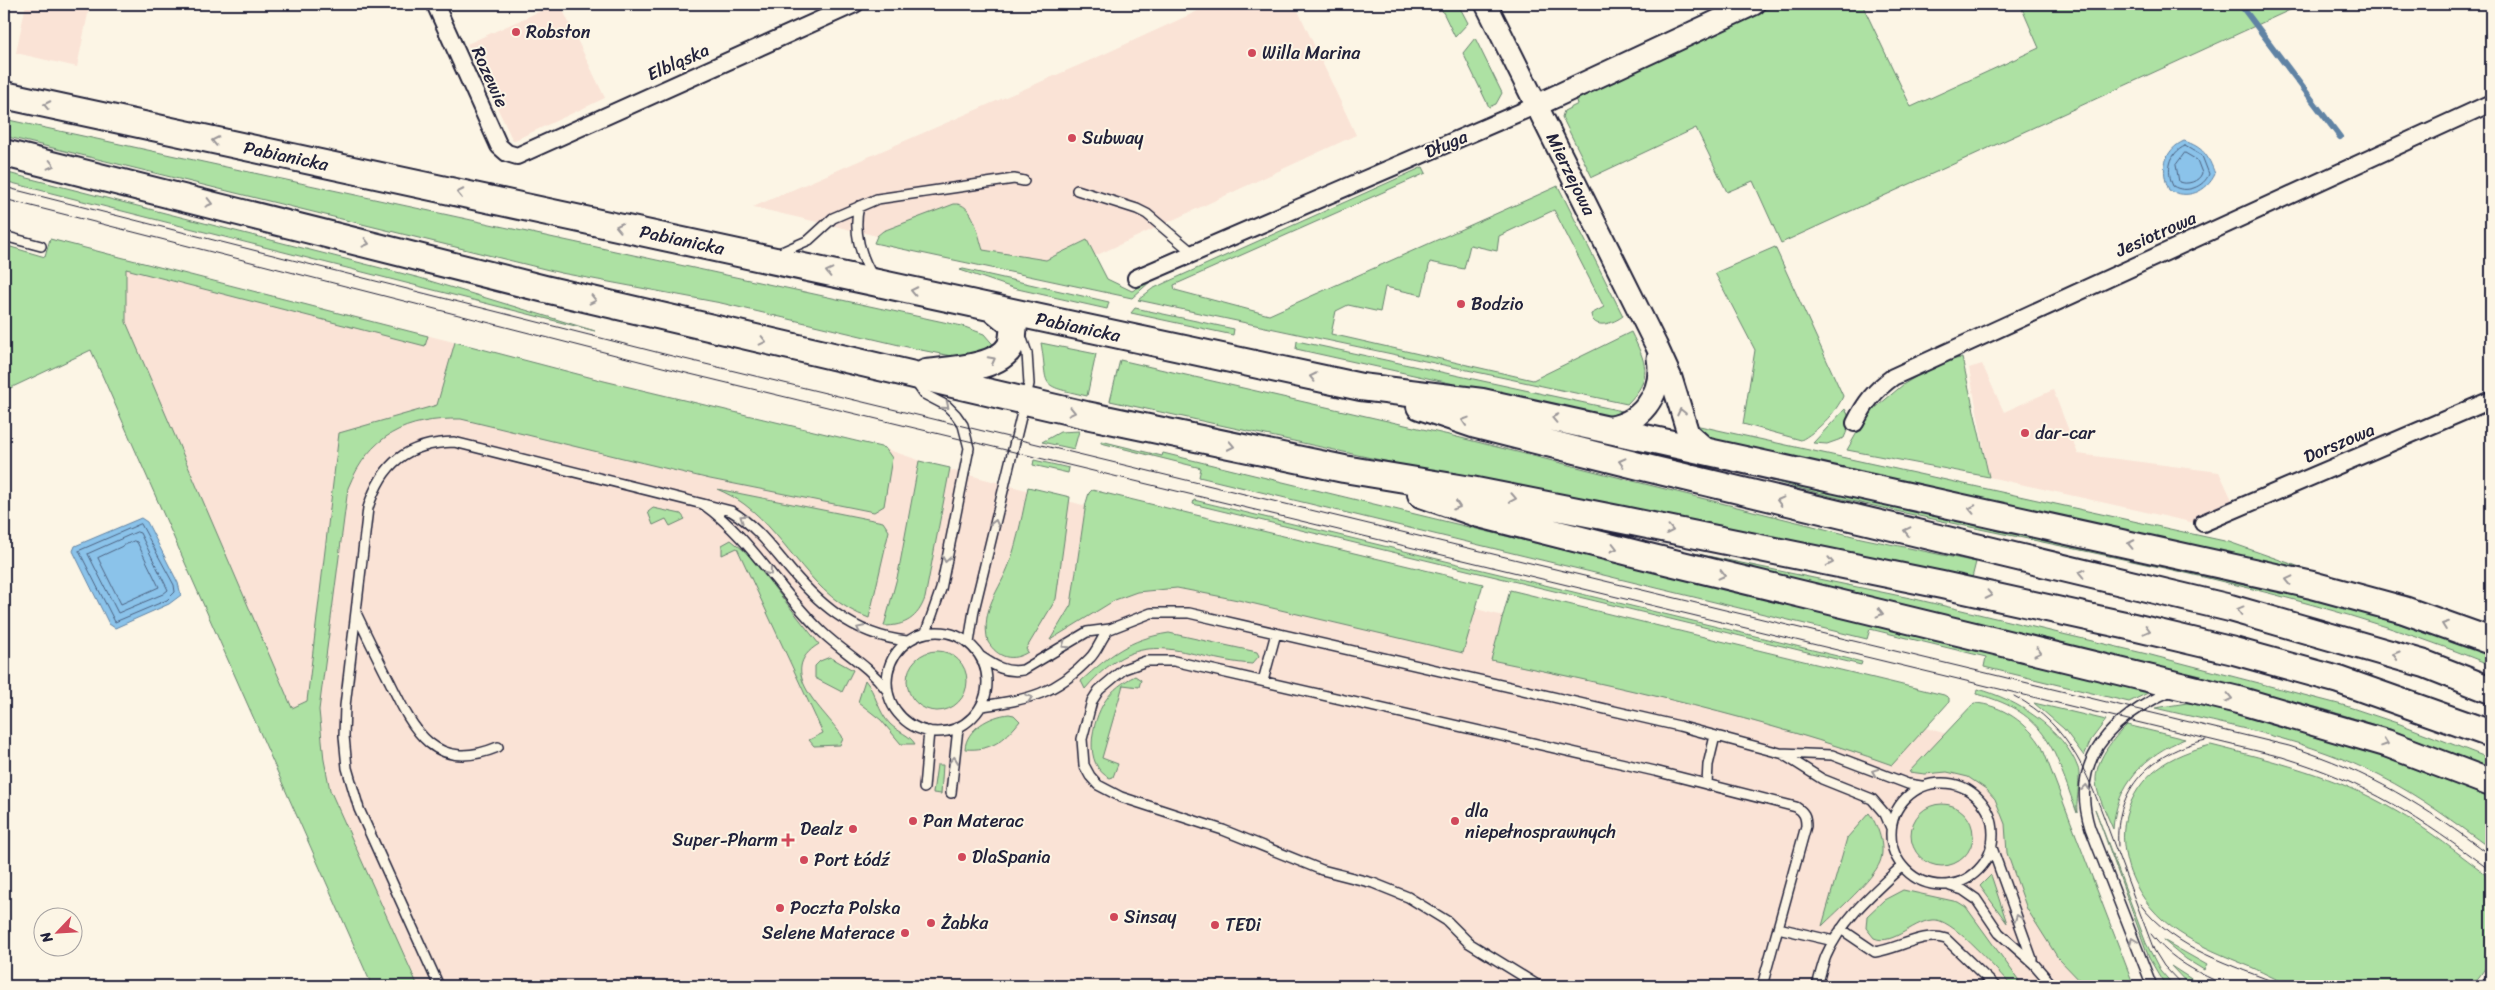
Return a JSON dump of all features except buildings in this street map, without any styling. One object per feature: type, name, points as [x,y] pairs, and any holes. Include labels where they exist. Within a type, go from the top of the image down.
[{"type":"main road","name":"Pabianicka","points":[[4,95],[1361,387]]},
{"type":"main road","points":[[4,153],[545,289],[1025,401],[1344,469],[1490,493],[1942,585],[2129,626],[2234,651],[2339,680],[2491,734]]},
{"type":"main road","points":[[910,375],[982,365],[992,361],[1010,346],[1014,325],[993,308]]},
{"type":"main road","points":[[1361,387],[1482,402],[1707,450],[2312,585],[2404,610],[2491,641]]},
{"type":"main road","points":[[1361,387],[1476,425],[1637,466],[2230,608],[2424,664],[2491,690]]},
{"type":"main road","points":[[1344,469],[1498,518],[2182,686],[2331,726],[2386,743],[2491,783]]},
{"type":"street","name":"Rozewie","points":[[436,4],[499,146],[507,153],[518,156]]},
{"type":"street","name":"Elbląska","points":[[518,156],[855,4]]},
{"type":"street","name":"Mierzejowa","points":[[1486,4],[1656,345],[1671,378],[1688,433],[1707,450]]},
{"type":"street","name":"Długa","points":[[1136,278],[1537,105],[1754,4]]},
{"type":"street","name":"Jesiotrowa","points":[[1855,423],[1865,402],[1878,388],[1908,370],[2491,103]]},
{"type":"street","points":[[1603,428],[1620,425],[1630,420],[1643,410],[1652,399],[1660,376],[1656,345]]},
{"type":"street","name":"Dorszowa","points":[[2203,523],[2491,400]]},
{"type":"lane","points":[[767,258],[809,240],[833,218],[877,199],[1014,179],[1024,181]]},
{"type":"lane","points":[[1078,190],[1142,211],[1193,253]]},
{"type":"lane","points":[[859,206],[856,222],[858,242],[867,268],[876,283]]},
{"type":"lane","points":[[4,236],[41,246]]},
{"type":"lane","points":[[969,643],[977,594],[1025,401],[1029,368],[1023,340],[1014,325]]},
{"type":"lane","points":[[910,375],[924,394],[947,406],[956,415],[963,425],[969,448],[941,589],[926,632]]},
{"type":"lane","points":[[440,986],[359,809],[347,768],[344,736],[345,706],[368,508],[374,487],[386,469],[400,457],[418,447],[454,442],[698,501],[731,511],[748,521],[805,588],[826,608],[854,626],[874,635],[907,642]]},
{"type":"lane","points":[[698,501],[734,529],[808,618],[823,633],[874,673],[887,690]]},
{"type":"lane","points":[[980,656],[1003,670],[1011,672],[1023,670],[1079,636],[1110,628],[1136,617],[1169,611],[1189,613],[1715,736],[1780,753],[1832,755],[1908,784],[1921,786],[1939,782],[1948,783],[1956,784],[1973,792],[1985,805],[1992,819],[1991,845],[1987,859],[1976,873],[1958,883],[1930,885],[1916,878],[1902,866],[1891,843],[1891,828],[1896,810],[1907,796],[1921,786]]},
{"type":"lane","points":[[356,612],[404,712],[414,729],[424,740],[445,752],[470,755],[498,747]]},
{"type":"lane","points":[[982,706],[1031,698],[1060,683],[1090,658],[1110,628]]},
{"type":"lane","points":[[926,632],[953,634],[969,643],[980,656],[987,673],[987,691],[982,706],[971,720],[958,728],[936,733],[917,729],[902,719],[892,705],[887,690],[887,672],[894,654],[907,642],[926,632]]},
{"type":"lane","points":[[1263,681],[1276,633]]},
{"type":"lane","points":[[1539,986],[1469,943],[1447,921],[1408,897],[1373,884],[1322,870],[1223,830],[1107,791],[1090,776],[1082,756],[1082,739],[1087,717],[1099,690],[1124,669],[1146,661],[1174,661],[1707,784],[1796,807],[1806,817],[1806,826],[1762,986]]},
{"type":"lane","points":[[2152,986],[2090,828],[2085,805],[2085,791],[2092,760],[2109,730],[2135,709],[2182,686]]},
{"type":"lane","points":[[952,793],[958,728]]},
{"type":"lane","points":[[924,788],[929,731]]},
{"type":"lane","points":[[1707,784],[1708,765],[1715,736]]},
{"type":"lane","points":[[1780,753],[1822,779],[1872,799],[1885,814],[1891,828]]},
{"type":"lane","points":[[1991,845],[2034,964]]},
{"type":"lane","points":[[1817,986],[1826,957],[1841,929],[1859,907],[1902,866]]},
{"type":"lane","points":[[1947,885],[1963,890],[1976,899],[1999,933],[2034,964],[2053,986]]},
{"type":"lane","points":[[1778,928],[1834,940]]},
{"type":"lane","points":[[1841,929],[1875,952],[1891,950],[1923,938],[1936,936],[1946,939],[1995,986]]},
{"type":"shaded area","points":[[26,4],[90,4],[77,67],[16,53]]},
{"type":"shaded area","points":[[556,4],[560,4],[605,98],[513,141],[467,44]]},
{"type":"shaded area","points":[[1213,4],[1295,4],[1356,135],[1095,256],[1087,240],[1046,260],[983,250],[971,216],[883,231],[877,236],[753,207],[1100,56]]},
{"type":"shaded area","points":[[50,239],[567,371],[886,449],[939,467],[1912,724],[2044,762],[2132,986],[372,986],[91,350],[45,257]]},
{"type":"shaded area","name":"dar-car","points":[[1982,364],[2004,412],[2053,390],[2078,454],[2219,472],[2234,504],[2195,523],[1989,477],[1969,368]]},
{"type":"green space","points":[[1449,4],[1458,4],[1468,23],[1455,37],[1441,8]]},
{"type":"green space","points":[[1778,4],[1862,4],[1911,107],[2039,48],[2020,4],[2303,4],[1781,243],[1753,181],[1727,192],[1696,128],[1592,177],[1562,117],[1564,111],[1578,104],[1576,98]]},
{"type":"green space","points":[[1475,38],[1502,93],[1496,104],[1489,107],[1463,53]]},
{"type":"green space","points":[[4,119],[962,326],[984,334],[997,349],[990,353],[956,357],[721,303],[561,273],[4,136]]},
{"type":"green space","points":[[1423,167],[1426,173],[1174,285],[1175,290],[1269,315],[1558,186],[1623,316],[1619,319],[1600,324],[1593,319],[1591,314],[1604,307],[1554,210],[1499,236],[1497,251],[1470,245],[1464,269],[1430,262],[1422,295],[1385,287],[1380,312],[1348,305],[1336,311],[1331,334],[1533,380],[1631,332],[1645,369],[1641,386],[1627,404],[1138,300],[1152,289],[1167,282]]},
{"type":"green space","points":[[4,172],[420,278],[595,331],[4,181]]},
{"type":"green space","points":[[954,204],[961,205],[971,214],[983,250],[1046,260],[1087,240],[1107,279],[1132,291],[1152,280],[1132,298],[874,243],[877,236],[883,231]]},
{"type":"green space","points":[[50,239],[428,336],[425,346],[126,269],[126,322],[292,708],[307,701],[339,433],[437,405],[455,342],[604,381],[885,448],[892,458],[884,506],[874,512],[710,479],[461,419],[423,422],[406,426],[392,433],[379,443],[367,455],[348,488],[319,710],[324,760],[330,790],[418,986],[372,986],[91,350],[4,391],[4,245],[45,257]]},
{"type":"green space","points":[[1775,247],[1843,396],[1836,409],[1825,421],[1801,440],[1743,424],[1755,350],[1715,273]]},
{"type":"green space","points":[[963,269],[1109,302],[1107,309],[1013,288],[960,270]]},
{"type":"green space","points":[[1135,308],[1234,329],[1233,335],[1131,313]]},
{"type":"green space","points":[[1297,341],[1622,411],[1610,416],[1599,416],[1296,349]]},
{"type":"green space","points":[[1041,343],[1096,354],[1087,396],[1059,389],[1048,382]]},
{"type":"green space","points":[[1962,358],[1989,477],[1847,450],[1867,415],[1904,384],[1942,361]]},
{"type":"green space","points":[[1120,360],[1449,435],[1861,538],[1976,562],[1972,578],[1440,473],[1110,401]]},
{"type":"green space","points":[[1845,409],[1849,423],[1844,438],[1827,444],[1813,443]]},
{"type":"green space","points":[[1695,425],[2229,542],[2314,572],[1716,441],[1710,439]]},
{"type":"green space","points":[[1079,431],[1074,449],[1042,442],[1060,432]]},
{"type":"green space","points":[[1101,441],[1162,456],[1163,453],[2150,692],[2129,702],[1984,667],[1986,657],[1870,629],[1867,639],[1199,477],[1201,468],[1101,443]]},
{"type":"green space","points":[[1034,460],[1069,468],[1068,473],[1033,465]]},
{"type":"green space","points":[[919,461],[950,468],[925,598],[919,611],[910,620],[892,626],[884,626],[898,574]]},
{"type":"green space","points":[[1762,478],[2027,533],[2283,591],[2371,614],[2491,655],[2491,665],[2421,638],[2349,615],[2276,595],[2127,560],[1851,501]]},
{"type":"green space","points":[[1028,487],[1070,497],[1056,599],[1026,649],[1028,652],[1016,657],[1006,657],[996,652],[988,642],[987,619],[992,600],[1013,553]]},
{"type":"green space","points":[[717,489],[883,522],[889,531],[869,618],[849,609],[831,597],[760,518],[741,502]]},
{"type":"green space","points":[[1092,490],[1483,584],[1463,653],[1238,600],[1177,588],[1137,592],[1115,600],[1050,640],[1071,605],[1086,503]]},
{"type":"green space","points":[[1194,500],[1862,662],[1861,665],[1193,504]]},
{"type":"green space","points":[[653,508],[681,514],[685,519],[670,526],[666,519],[653,525],[648,512]]},
{"type":"green space","points":[[731,540],[747,553],[819,644],[806,655],[801,666],[802,678],[815,702],[842,736],[843,739],[840,745],[814,746],[809,740],[823,733],[737,548],[722,555],[722,545]]},
{"type":"green space","points":[[1693,553],[1915,599],[2147,654],[2346,706],[2400,724],[2491,759],[2491,769],[2376,725],[2323,709],[2159,667],[1694,556]]},
{"type":"green space","points":[[1510,590],[1944,695],[1949,698],[1949,702],[1892,765],[1843,748],[1693,705],[1491,660]]},
{"type":"green space","points":[[1169,633],[1257,652],[1259,656],[1252,664],[1164,649],[1145,649],[1126,655],[1106,668],[1085,689],[1081,681],[1111,656],[1142,639]]},
{"type":"green space","points":[[931,651],[943,651],[959,659],[965,669],[967,681],[965,693],[959,703],[943,711],[931,711],[915,703],[907,687],[907,675],[915,659]]},
{"type":"green space","points":[[830,657],[853,670],[842,692],[815,678],[815,666],[820,661]]},
{"type":"green space","points":[[1135,676],[1141,680],[1139,687],[1123,685],[1102,758],[1118,764],[1113,777],[1110,778],[1101,772],[1096,763],[1093,753],[1093,731],[1100,710],[1111,693],[1118,686]]},
{"type":"green space","points":[[865,680],[886,719],[915,744],[901,744],[881,720],[858,702]]},
{"type":"green space","points":[[1978,689],[2008,700],[2023,708],[2062,741],[2079,771],[2077,813],[2062,771],[2045,737],[2020,712],[2001,702],[1977,694]]},
{"type":"green space","points":[[1974,703],[1984,704],[2004,711],[2022,723],[2042,747],[2134,986],[2085,986],[2058,958],[2027,909],[2007,853],[2005,824],[1995,799],[1986,789],[1968,777],[1947,772],[1925,774],[1909,772]]},
{"type":"green space","points":[[2034,703],[2106,720],[2091,740],[2084,756],[2064,729]]},
{"type":"green space","points":[[2187,703],[2219,708],[2328,739],[2410,766],[2491,797],[2491,849],[2409,792],[2353,763],[2270,735],[2155,708]]},
{"type":"green space","points":[[1009,714],[1014,715],[1020,721],[1002,739],[990,746],[965,749],[970,735],[980,725],[994,718]]},
{"type":"green space","points":[[2127,725],[2185,739],[2157,753],[2135,773],[2120,798],[2115,813],[2113,829],[2098,792],[2096,773],[2106,750]]},
{"type":"green space","points":[[2211,745],[2305,771],[2372,798],[2419,825],[2491,878],[2491,960],[2479,977],[2470,986],[2306,987],[2294,985],[2213,951],[2195,942],[2164,921],[2139,891],[2130,872],[2124,844],[2126,816],[2131,801],[2147,777],[2182,754]]},
{"type":"green space","points":[[937,765],[943,765],[941,794],[933,793]]},
{"type":"green space","points":[[1942,804],[1954,806],[1964,813],[1971,823],[1973,835],[1971,847],[1964,857],[1954,864],[1942,866],[1930,864],[1920,857],[1913,847],[1911,835],[1913,823],[1920,813],[1930,806]]},
{"type":"green space","points":[[2095,809],[2146,943],[2160,970],[2174,986],[2165,985],[2149,958]]},
{"type":"green space","points":[[1869,813],[1882,843],[1880,862],[1863,886],[1822,926],[1847,838]]},
{"type":"green space","points":[[1991,875],[2007,923],[1980,886]]},
{"type":"green space","points":[[1903,890],[1958,902],[1966,907],[2023,986],[2012,986],[1965,938],[1954,929],[1936,920],[1920,923],[1889,939],[1874,938],[1866,928],[1867,916],[1884,900]]},
{"type":"green space","points":[[2163,940],[2207,965],[2204,970],[2186,959]]},
{"type":"green space","points":[[2171,966],[2199,984],[2198,986],[2189,985]]},
{"type":"water","points":[[2184,141],[2196,146],[2204,153],[2215,174],[2202,190],[2189,194],[2176,193],[2169,190],[2165,175],[2168,155],[2177,145]]},
{"type":"water","points":[[141,518],[147,522],[178,583],[181,595],[169,604],[115,628],[109,624],[73,551],[75,546]]},
{"type":"waterway","points":[[2240,4],[2340,137]]},
{"type":"tram line","points":[[4,187],[668,355],[2289,746],[2346,767],[2395,792],[2442,821],[2491,856]]},
{"type":"tram line","points":[[4,199],[690,374],[2282,757],[2341,778],[2392,804],[2440,834],[2491,871]]},
{"type":"tram line","points":[[2014,696],[2034,708],[2051,723],[2077,757],[2096,797],[2154,950],[2164,966],[2183,986]]},
{"type":"tram line","points":[[2118,846],[2118,825],[2122,807],[2130,790],[2140,776],[2169,753],[2206,740]]},
{"type":"tram line","points":[[2140,904],[2154,920],[2187,945],[2225,963],[2284,986]]},
{"type":"tram line","points":[[2151,934],[2177,959],[2228,986]]},
{"type":"tram line","points":[[2478,986],[2491,971]]},
{"type":"place","name":"Robston","points":[[516,32]]},
{"type":"place","name":"Willa Marina","points":[[1252,53]]},
{"type":"place","name":"Subway","points":[[1072,138]]},
{"type":"place","name":"Bodzio","points":[[1461,304]]},
{"type":"place","name":"dar-car","points":[[2025,433]]},
{"type":"place","name":"Pan Materac","points":[[913,821]]},
{"type":"place","name":"dla niepełnosprawnych","points":[[1455,821]]},
{"type":"place","name":"Dealz","points":[[853,829]]},
{"type":"place","name":"Super-Pharm","points":[[788,840]]},
{"type":"place","name":"DlaSpania","points":[[962,857]]},
{"type":"place","name":"Port Łódź","points":[[804,860]]},
{"type":"place","name":"Poczta Polska","points":[[780,908]]},
{"type":"place","name":"Sinsay","points":[[1114,917]]},
{"type":"place","name":"Żabka","points":[[931,923]]},
{"type":"place","name":"TEDi","points":[[1215,925]]},
{"type":"place","name":"Selene Materace","points":[[905,933]]}]
